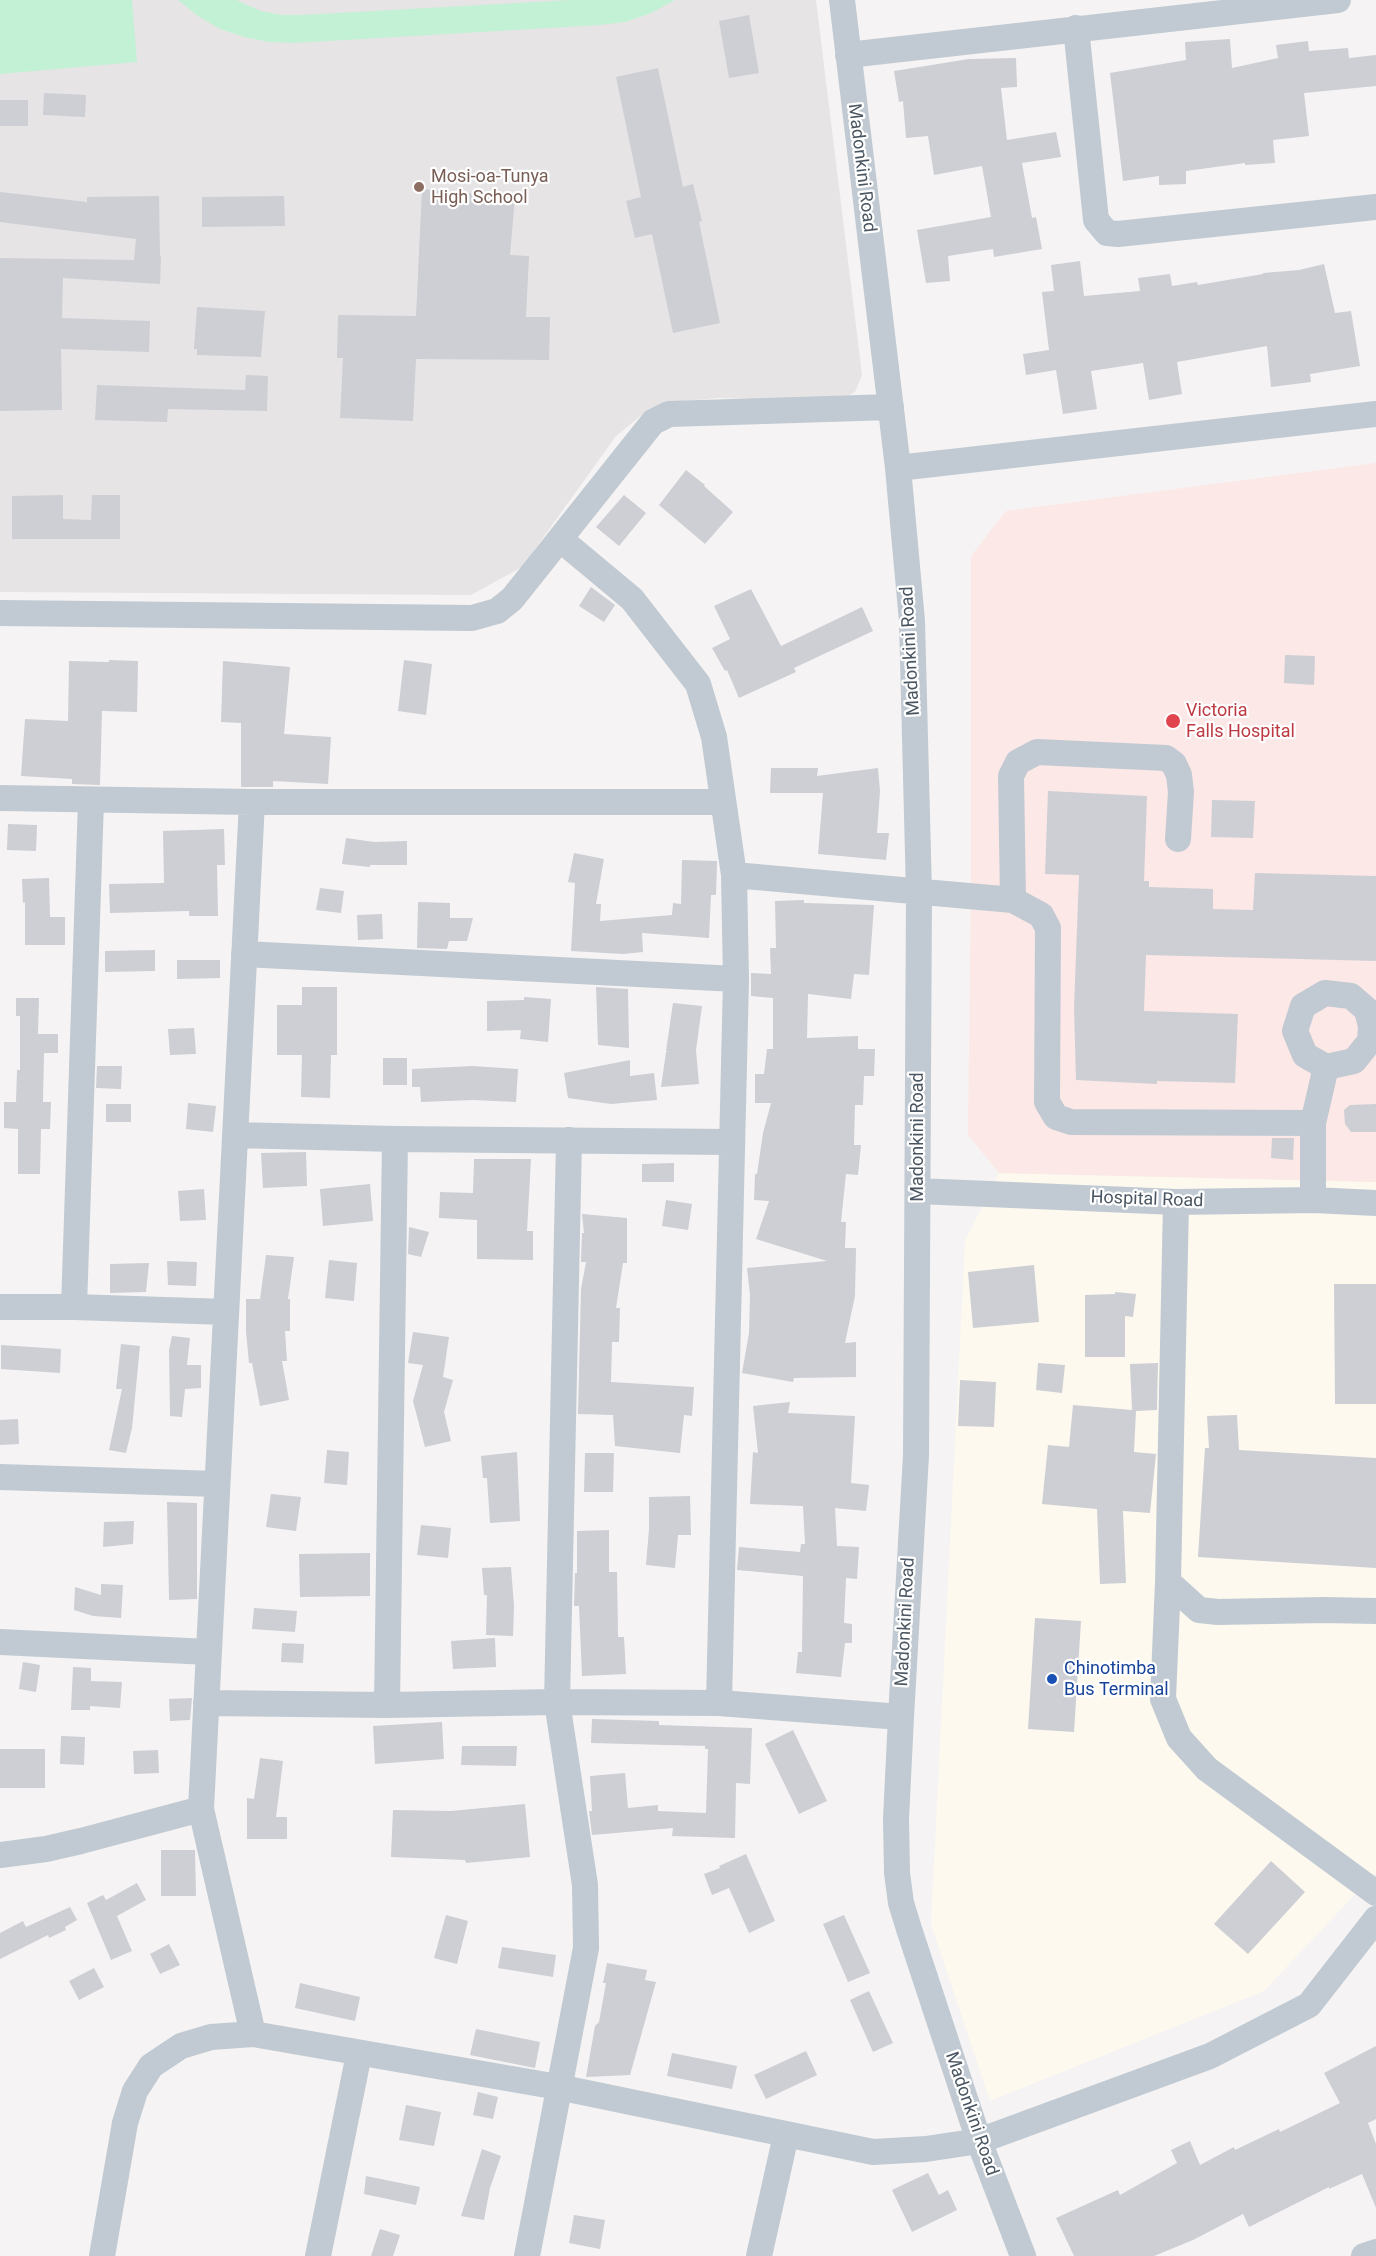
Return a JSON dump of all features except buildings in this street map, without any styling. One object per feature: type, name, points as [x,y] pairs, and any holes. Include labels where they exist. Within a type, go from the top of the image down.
[{"type":"street","name":"Madonkini Road","points":[[842,0],[898,468],[912,621],[919,894],[916,1455],[896,1819],[897,1872],[901,1903],[979,2141],[1023,2256]]},
{"type":"street","points":[[848,55],[1338,0]]},
{"type":"street","points":[[1076,28],[1096,220],[1107,232],[1118,234],[1376,207]]},
{"type":"street","points":[[0,613],[472,618],[497,611],[512,600],[653,422],[669,414],[891,407]]},
{"type":"street","points":[[898,468],[1376,414]]},
{"type":"street","points":[[560,539],[632,598],[698,684],[714,737],[734,875],[735,979],[719,1703]]},
{"type":"street","points":[[1013,900],[1011,776],[1018,762],[1037,752],[1166,758],[1174,764],[1179,775],[1181,792],[1178,839]]},
{"type":"street","points":[[0,798],[252,802],[723,802]]},
{"type":"street","points":[[74,1307],[92,801]]},
{"type":"street","points":[[252,802],[201,1809],[253,2034]]},
{"type":"street","points":[[734,875],[919,894],[1013,900],[1041,915],[1048,928],[1047,1102],[1056,1117],[1071,1122],[1313,1123]]},
{"type":"street","points":[[244,954],[735,979]]},
{"type":"street","points":[[1325,993],[1351,996],[1371,1008],[1370,1041],[1354,1062],[1326,1067],[1305,1055],[1295,1031],[1303,1006],[1325,993]]},
{"type":"street","points":[[1313,1200],[1313,1123],[1326,1067]]},
{"type":"street","points":[[235,1135],[731,1142]]},
{"type":"street","points":[[387,1705],[395,1139]]},
{"type":"street","points":[[527,2256],[586,1948],[585,1885],[557,1702],[569,1140]]},
{"type":"street","name":"Hospital Road","points":[[918,1191],[1176,1202],[1313,1200],[1376,1203]]},
{"type":"street","points":[[1176,1202],[1168,1581],[1163,1699],[1179,1737],[1207,1769],[1376,1893]]},
{"type":"street","points":[[0,1307],[226,1312]]},
{"type":"street","points":[[0,1477],[217,1484]]},
{"type":"street","points":[[1168,1581],[1199,1610],[1218,1612],[1376,1611]]},
{"type":"street","points":[[0,1642],[209,1653]]},
{"type":"street","points":[[207,1703],[387,1705],[557,1702],[719,1703],[901,1717]]},
{"type":"street","points":[[0,1855],[46,1849],[81,1841],[201,1809]]},
{"type":"street","points":[[102,2256],[125,2123],[135,2091],[152,2066],[181,2046],[211,2037],[253,2034],[558,2087],[873,2152],[926,2149],[979,2141],[1210,2056],[1309,2005],[1376,1919]]},
{"type":"street","points":[[318,2256],[359,2054]]},
{"type":"street","points":[[759,2256],[786,2135]]},
{"type":"street","points":[[1364,2256],[1376,2252]]},
{"type":"shaded area","name":"Mosi-oa-Tunya High School","points":[[0,0],[816,0],[862,375],[855,392],[839,401],[718,398],[671,402],[644,413],[616,436],[522,567],[471,595],[0,592]]},
{"type":"shaded area","name":"Victoria Falls Hospital","points":[[1376,463],[1376,1182],[999,1173],[968,1135],[971,556],[1006,511]]},
{"type":"shaded area","points":[[999,1173],[1376,1182],[1376,1872],[1264,1991],[990,2101],[931,1924],[965,1241]]},
{"type":"green space","points":[[0,0],[132,0],[137,62],[0,74]]},
{"type":"green space","points":[[178,0],[236,0],[261,11],[281,15],[302,15],[571,0],[675,0],[649,14],[625,22],[600,25],[294,43],[269,42],[220,29],[198,16]]},
{"type":"place","name":"Mosi-oa-Tunya High School","points":[[419,187]]},
{"type":"place","name":"Victoria Falls Hospital","points":[[1173,721]]},
{"type":"place","name":"Chinotimba Bus Terminal","points":[[1052,1679]]}]
